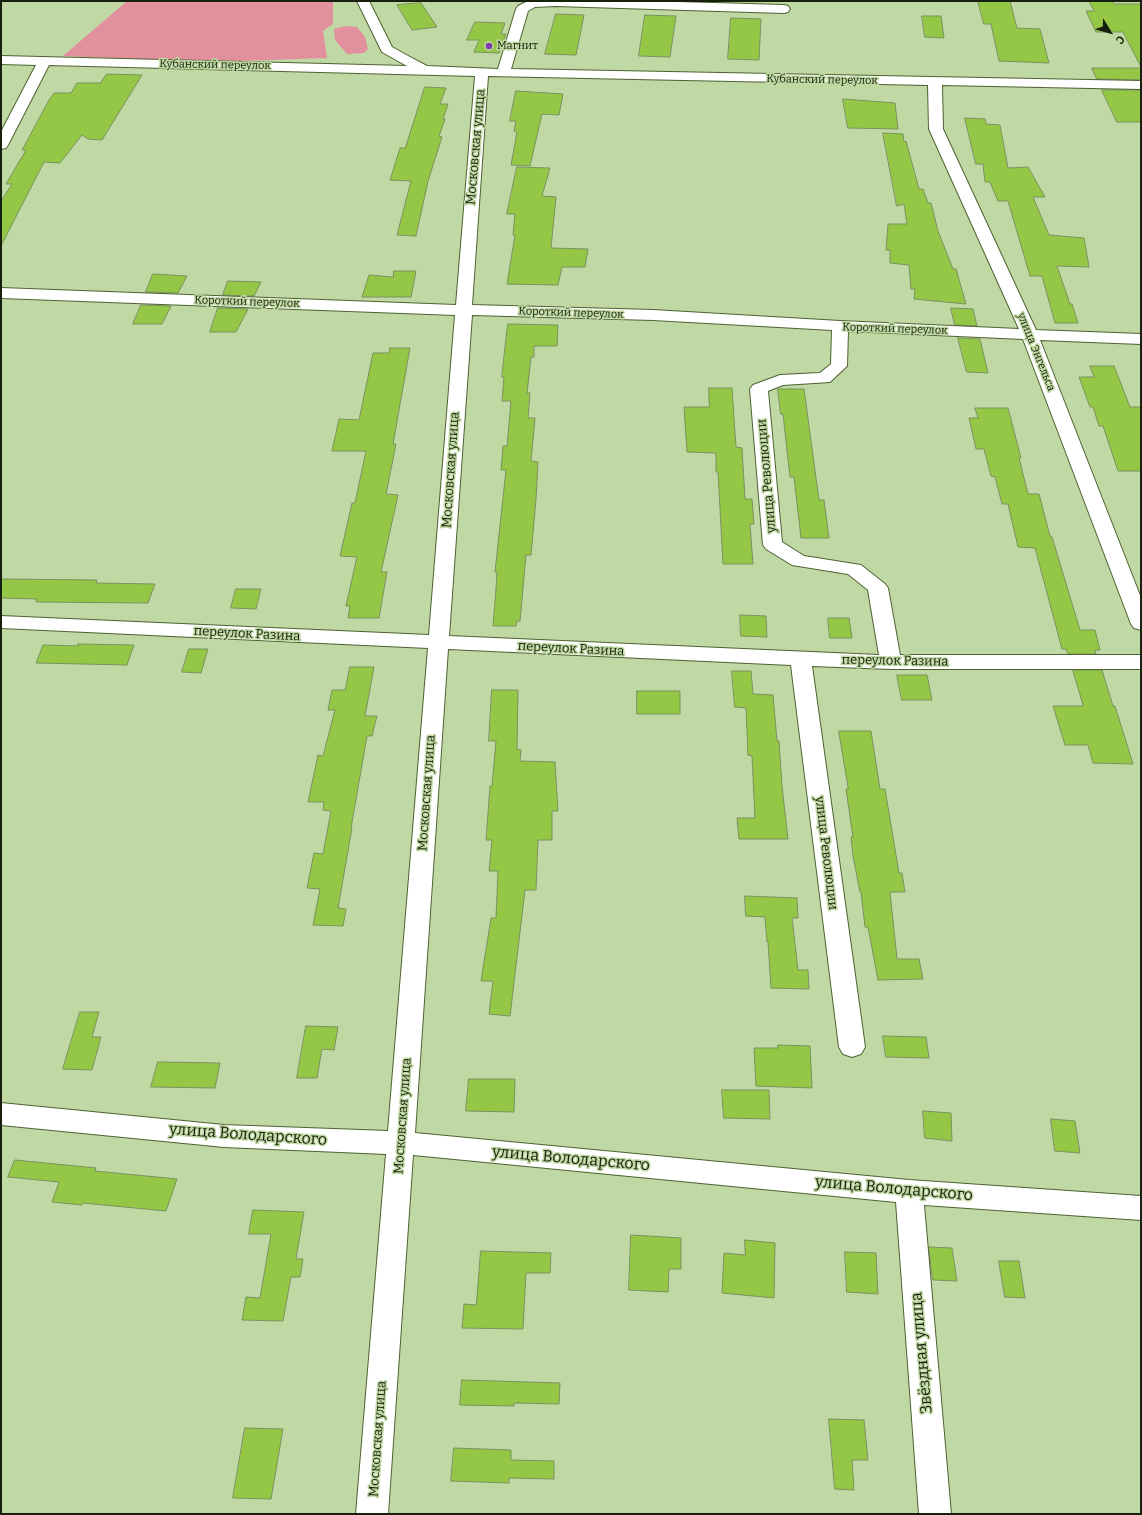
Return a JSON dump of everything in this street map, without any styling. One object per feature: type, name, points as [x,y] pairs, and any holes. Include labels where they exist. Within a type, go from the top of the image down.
[{"type":"street","name":"Кубанский переулок","points":[[363,1],[387,49],[405,60],[429,70]]},
{"type":"street","points":[[503,73],[522,9],[532,4],[555,2],[785,5],[790,21]]},
{"type":"street","name":"Кубанский переулок","points":[[1,60],[503,73],[1141,85]]},
{"type":"street","points":[[1,145],[45,60]]},
{"type":"street","name":"Московская улица","points":[[372,1514],[482,72]]},
{"type":"street","name":"улица Энгельса","points":[[935,82],[936,129],[1030,334],[1141,624]]},
{"type":"street","name":"Короткий переулок","points":[[1,293],[463,310],[653,315],[840,326],[1141,339]]},
{"type":"street","name":"улица Революции","points":[[840,326],[839,366],[824,378],[780,380],[759,389],[773,545],[799,561],[854,568],[878,588],[891,662]]},
{"type":"street","name":"переулок Разина","points":[[1,622],[801,659],[891,662],[1141,662]]},
{"type":"street","name":"улица Революции","points":[[801,659],[852,1047]]},
{"type":"street","name":"улица Володарского","points":[[1,1114],[224,1136],[401,1143],[909,1192],[1141,1208]]},
{"type":"street","name":"Звёздная улица","points":[[909,1192],[935,1514]]},
{"type":"shaded area","points":[[127,1],[333,1],[333,24],[323,31],[327,58],[239,61],[63,56]]},
{"type":"shaded area","points":[[345,26],[357,27],[365,37],[368,49],[364,53],[347,54],[335,40],[334,29]]},
{"type":"building","points":[[978,1],[1010,1],[1017,28],[1040,29],[1049,63],[999,61],[991,24],[984,24]]},
{"type":"building","points":[[1089,1],[1113,1],[1114,4],[1141,4],[1141,67],[1123,32],[1096,32],[1086,11],[1094,11]]},
{"type":"building","points":[[421,3],[437,27],[412,30],[397,5]]},
{"type":"building","points":[[556,14],[584,15],[576,55],[545,54]]},
{"type":"building","points":[[645,15],[676,16],[670,57],[639,56]]},
{"type":"building","points":[[922,16],[941,16],[944,38],[925,37]]},
{"type":"building","points":[[731,18],[761,19],[759,60],[728,59]]},
{"type":"building","points":[[475,22],[505,23],[501,34],[506,34],[499,53],[474,52],[479,40],[467,40]]},
{"type":"building","points":[[1092,68],[1141,68],[1141,80],[1097,79]]},
{"type":"building","points":[[107,74],[142,75],[102,140],[88,139],[82,135],[60,163],[44,162],[1,246],[1,201],[12,184],[6,184],[26,150],[22,150],[49,100],[54,93],[71,93],[77,83],[100,83]]},
{"type":"building","points":[[425,87],[446,88],[440,104],[448,104],[439,136],[442,137],[428,181],[416,236],[397,235],[411,181],[390,180],[400,148],[405,148]]},
{"type":"building","points":[[1102,90],[1141,90],[1141,122],[1117,122]]},
{"type":"building","points":[[516,91],[563,94],[559,115],[542,114],[530,166],[511,165],[517,132],[514,131],[516,121],[510,121]]},
{"type":"building","points":[[843,99],[895,103],[898,129],[848,128]]},
{"type":"building","points":[[965,118],[985,119],[986,124],[1000,125],[1008,168],[1028,167],[1045,197],[1033,197],[1049,235],[1084,238],[1089,267],[1057,266],[1078,323],[1055,323],[1042,276],[1030,276],[1008,201],[998,201],[990,182],[985,182],[983,164],[976,164]]},
{"type":"building","points":[[883,133],[903,134],[904,142],[906,141],[919,189],[923,189],[928,203],[931,203],[938,231],[953,269],[956,269],[966,304],[914,299],[915,289],[911,289],[909,265],[890,263],[890,250],[886,250],[888,224],[907,224],[904,204],[897,206]]},
{"type":"building","points":[[517,167],[550,168],[542,196],[556,197],[551,248],[588,249],[585,267],[562,267],[558,285],[507,284],[515,235],[513,235],[515,214],[507,214]]},
{"type":"building","points":[[394,271],[416,271],[411,297],[362,297],[369,275],[393,277]]},
{"type":"building","points":[[153,274],[187,276],[178,293],[146,292]]},
{"type":"building","points":[[228,281],[261,282],[254,296],[223,295]]},
{"type":"building","points":[[141,305],[171,306],[162,324],[133,324]]},
{"type":"building","points":[[218,308],[248,309],[236,332],[210,332]]},
{"type":"building","points":[[951,308],[973,309],[977,326],[955,325]]},
{"type":"building","points":[[508,324],[558,325],[557,346],[534,346],[534,357],[531,357],[527,393],[530,393],[528,418],[535,418],[531,461],[538,462],[531,555],[526,555],[520,621],[517,621],[516,626],[493,626],[497,572],[495,572],[506,470],[501,470],[503,446],[507,446],[511,401],[502,401],[504,377],[502,377]]},
{"type":"building","points":[[958,338],[980,339],[988,373],[967,372]]},
{"type":"building","points":[[390,348],[410,348],[393,444],[396,444],[386,494],[398,495],[381,572],[387,572],[379,618],[348,618],[350,606],[346,606],[357,557],[340,556],[352,503],[355,503],[366,451],[332,451],[339,419],[359,420],[373,353],[389,353]]},
{"type":"building","points":[[1090,366],[1114,366],[1130,407],[1141,407],[1141,471],[1118,471],[1103,426],[1099,426],[1093,407],[1090,407],[1079,377],[1094,377]]},
{"type":"building","points":[[709,388],[732,388],[736,447],[742,448],[745,499],[752,499],[754,524],[750,524],[753,564],[723,564],[716,453],[687,452],[684,407],[709,407]]},
{"type":"building","points":[[778,389],[804,389],[819,500],[824,500],[829,538],[801,538],[794,477],[790,477],[783,414],[781,414]]},
{"type":"building","points":[[975,408],[1008,408],[1021,458],[1019,458],[1028,494],[1039,494],[1050,536],[1052,537],[1080,630],[1095,630],[1100,650],[1095,650],[1096,654],[1068,654],[1066,649],[1062,649],[1035,548],[1018,547],[1008,504],[1002,504],[995,477],[991,476],[984,449],[976,449],[969,418],[978,418]]},
{"type":"building","points":[[1,579],[97,580],[96,583],[155,584],[148,603],[36,602],[37,599],[1,598]]},
{"type":"building","points":[[236,589],[261,589],[256,609],[231,608]]},
{"type":"building","points":[[740,615],[766,616],[767,637],[741,636]]},
{"type":"building","points":[[828,618],[849,618],[852,638],[830,638]]},
{"type":"building","points":[[78,644],[134,645],[127,665],[36,663],[43,645],[78,646]]},
{"type":"building","points":[[189,649],[208,649],[201,673],[182,672]]},
{"type":"building","points":[[350,667],[374,667],[365,716],[377,716],[372,736],[367,736],[338,908],[346,909],[343,926],[313,925],[320,889],[307,888],[314,853],[323,854],[331,811],[323,810],[324,802],[308,802],[318,755],[323,756],[335,710],[328,710],[332,690],[345,690]]},
{"type":"building","points":[[1073,670],[1102,670],[1133,764],[1093,763],[1088,745],[1065,745],[1053,706],[1083,706]]},
{"type":"building","points":[[732,671],[751,671],[753,694],[773,695],[777,741],[779,741],[788,839],[739,839],[737,818],[755,818],[752,756],[748,755],[746,708],[735,707]]},
{"type":"building","points":[[897,675],[927,675],[932,700],[902,700]]},
{"type":"building","points":[[492,690],[518,690],[517,749],[521,750],[520,761],[555,762],[558,811],[552,811],[552,840],[538,840],[536,890],[525,890],[510,1016],[489,1014],[493,981],[481,981],[491,918],[496,918],[498,871],[489,871],[492,840],[486,840],[490,786],[492,786],[496,741],[489,741]]},
{"type":"building","points":[[637,691],[680,691],[680,714],[637,714]]},
{"type":"building","points":[[839,731],[871,731],[880,789],[885,789],[899,873],[902,873],[905,892],[890,892],[897,959],[919,959],[923,979],[878,980],[868,927],[865,927],[861,892],[853,856],[851,837],[853,837],[846,789],[848,789]]},
{"type":"building","points":[[745,896],[797,898],[798,918],[792,918],[798,970],[808,970],[809,989],[771,988],[765,917],[746,916]]},
{"type":"building","points":[[80,1012],[99,1012],[92,1037],[101,1037],[92,1070],[63,1069]]},
{"type":"building","points":[[306,1026],[338,1027],[334,1050],[322,1049],[317,1078],[297,1078]]},
{"type":"building","points":[[883,1036],[926,1037],[929,1058],[886,1057]]},
{"type":"building","points":[[778,1045],[810,1046],[812,1088],[756,1086],[754,1048],[778,1048]]},
{"type":"building","points":[[158,1062],[220,1063],[215,1088],[151,1087]]},
{"type":"building","points":[[469,1079],[515,1079],[514,1112],[466,1111]]},
{"type":"building","points":[[722,1090],[769,1090],[770,1119],[724,1118]]},
{"type":"building","points":[[923,1111],[951,1113],[952,1141],[925,1138]]},
{"type":"building","points":[[1051,1119],[1075,1121],[1080,1153],[1055,1151]]},
{"type":"building","points":[[15,1160],[96,1168],[95,1171],[177,1179],[166,1211],[83,1203],[82,1205],[52,1202],[59,1182],[8,1177]]},
{"type":"building","points":[[253,1210],[304,1212],[296,1259],[303,1259],[300,1277],[291,1277],[283,1321],[242,1320],[246,1297],[260,1298],[271,1234],[249,1234]]},
{"type":"building","points":[[631,1235],[681,1238],[681,1269],[669,1269],[668,1292],[629,1290]]},
{"type":"building","points":[[745,1240],[775,1243],[774,1298],[722,1293],[724,1253],[745,1255]]},
{"type":"building","points":[[929,1247],[952,1248],[957,1281],[933,1280]]},
{"type":"building","points":[[481,1251],[551,1253],[550,1273],[526,1273],[523,1329],[462,1328],[464,1304],[476,1305]]},
{"type":"building","points":[[845,1252],[876,1253],[878,1294],[847,1292]]},
{"type":"building","points":[[999,1261],[1019,1261],[1025,1298],[1005,1297]]},
{"type":"building","points":[[462,1380],[560,1383],[559,1404],[514,1403],[514,1406],[460,1405]]},
{"type":"building","points":[[829,1419],[864,1420],[868,1460],[852,1460],[854,1490],[835,1489]]},
{"type":"building","points":[[245,1428],[283,1429],[271,1499],[233,1498]]},
{"type":"building","points":[[454,1448],[511,1450],[511,1460],[554,1461],[554,1479],[509,1478],[509,1483],[451,1481]]},
{"type":"place","name":"Магнит","points":[[489,46]]}]
